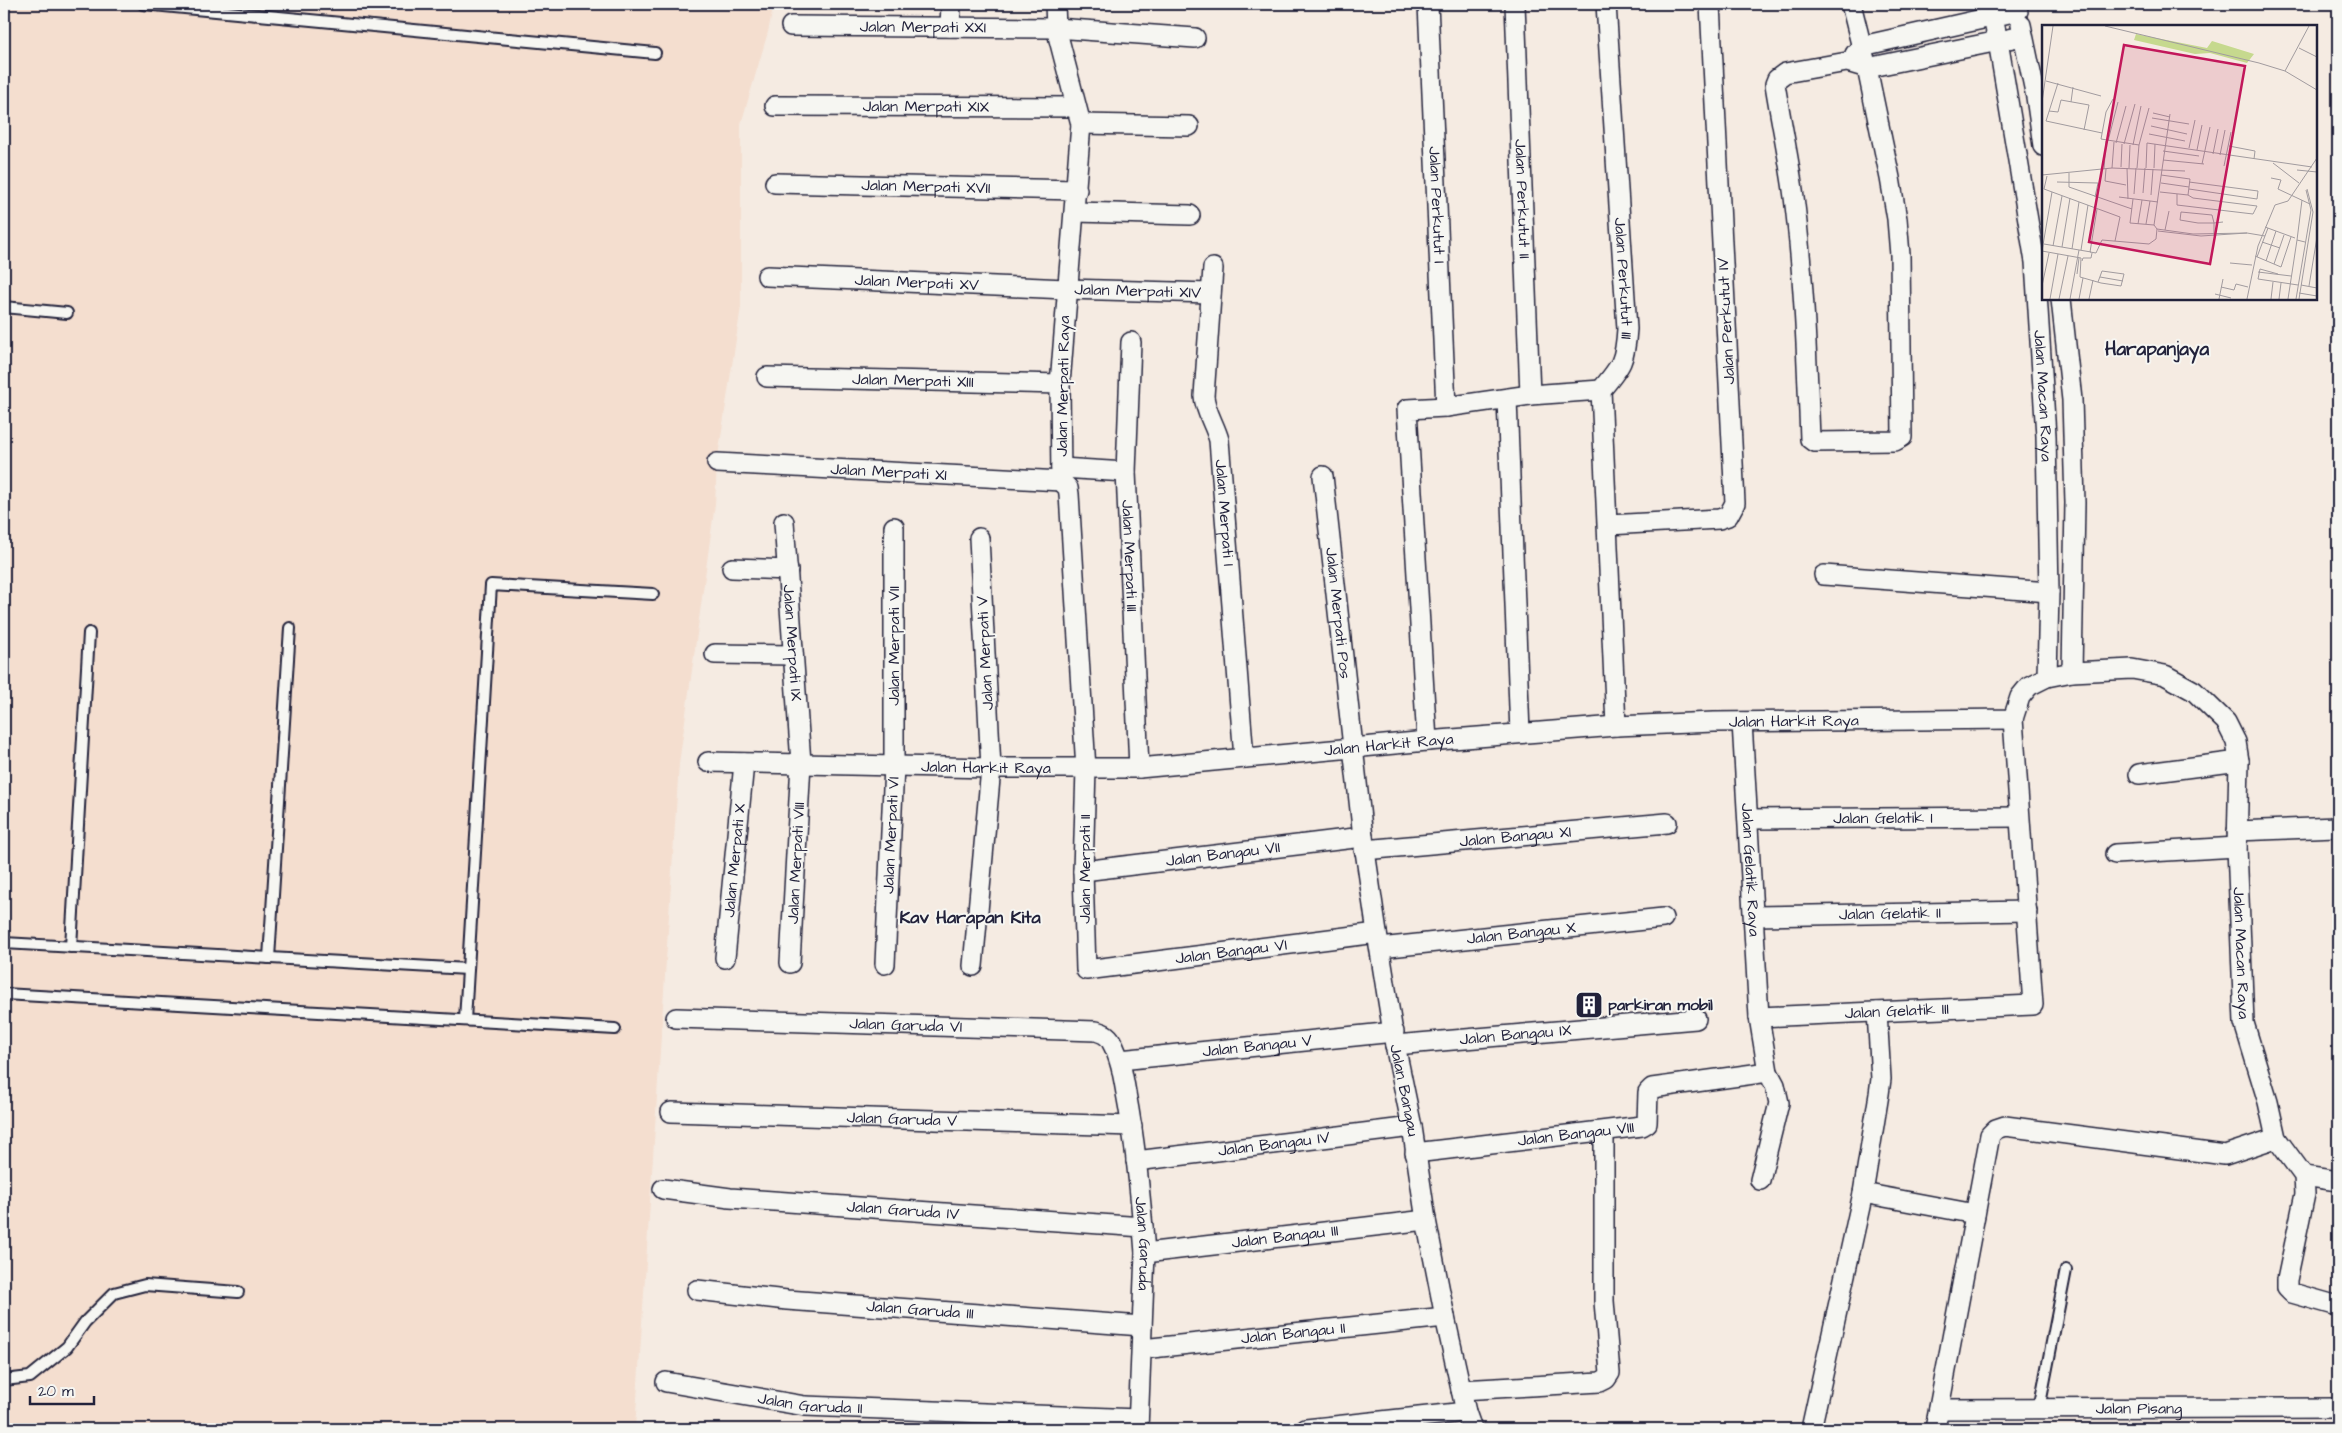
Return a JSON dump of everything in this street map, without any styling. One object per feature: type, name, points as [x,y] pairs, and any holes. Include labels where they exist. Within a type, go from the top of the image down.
[{"type":"street","points":[[950,4],[950,27]]},
{"type":"street","name":"Jalan Merpati Raya","points":[[1056,4],[1056,28],[1078,116],[1077,190],[1066,289],[1060,384],[1061,474],[1070,494],[1086,769]]},
{"type":"street","name":"Jalan Perkutut I","points":[[1428,4],[1446,407]]},
{"type":"street","name":"Jalan Perkutut II","points":[[1515,4],[1530,395]]},
{"type":"street","name":"Jalan Perkutut III","points":[[1601,390],[1620,367],[1625,353],[1627,329],[1606,4]]},
{"type":"street","name":"Jalan Perkutut IV","points":[[1608,525],[1720,519],[1728,516],[1733,510],[1735,502],[1710,4]]},
{"type":"street","points":[[1851,4],[1868,68],[1897,219],[1900,255],[1902,437],[1895,441],[1814,442],[1810,439],[1805,316],[1794,195],[1775,84],[1777,79],[1785,74],[1846,62],[1868,68],[2023,36]]},
{"type":"street","points":[[1846,62],[1862,46],[1992,11],[2018,8],[2036,97],[2042,139]]},
{"type":"street","name":"Jalan Macan Raya","points":[[1992,11],[2039,261],[2050,592],[2047,677],[2072,672],[2132,669],[2166,675],[2194,691],[2226,722],[2236,742],[2239,761],[2237,839],[2244,1022],[2268,1102],[2276,1138],[2304,1176]]},
{"type":"street","name":"Jalan Merpati XXI","points":[[791,26],[1056,28],[1194,38]]},
{"type":"street","name":"Jalan Merpati XIX","points":[[776,106],[1078,116],[1189,126]]},
{"type":"street","name":"Jalan Merpati XVII","points":[[775,183],[1077,190]]},
{"type":"street","points":[[1075,212],[1190,215]]},
{"type":"street","name":"Jalan Merpati I","points":[[1213,268],[1205,406],[1219,440],[1244,758]]},
{"type":"street","name":"Jalan Merpati XV","points":[[767,276],[1066,289]]},
{"type":"street","name":"Jalan Merpati XIV","points":[[1066,289],[1211,293]]},
{"type":"street","name":"Jalan Macan Raya","points":[[2061,300],[2072,400],[2074,465],[2072,672]]},
{"type":"street","name":"Jalan Merpati III","points":[[1131,342],[1126,472],[1139,768]]},
{"type":"street","name":"Jalan Merpati XIII","points":[[767,377],[1060,384]]},
{"type":"street","points":[[1427,740],[1406,412],[1410,407],[1446,407],[1530,395],[1601,390],[1616,726]]},
{"type":"street","points":[[1507,399],[1520,733]]},
{"type":"street","name":"Jalan Merpati XI","points":[[717,463],[1061,474],[1126,472]]},
{"type":"street","name":"Jalan Merpati Pos","points":[[1323,476],[1354,748]]},
{"type":"street","name":"Jalan Merpati IX","points":[[784,522],[801,764]]},
{"type":"street","name":"Jalan Merpati VII","points":[[894,527],[894,766]]},
{"type":"street","name":"Jalan Merpati V","points":[[973,966],[991,768],[979,538]]},
{"type":"street","points":[[732,568],[788,570]]},
{"type":"street","points":[[1824,575],[2050,592]]},
{"type":"street","points":[[715,654],[794,655]]},
{"type":"street","points":[[2028,910],[2019,817],[2013,718],[2020,697],[2029,686],[2047,677]]},
{"type":"street","name":"Jalan Harkit Raya","points":[[708,762],[991,768],[1139,768],[1427,740],[1616,726],[2013,718]]},
{"type":"street","name":"Jalan Gelatik Raya","points":[[1742,722],[1760,1017]]},
{"type":"street","name":"Jalan Bangau","points":[[1354,748],[1364,843],[1426,1220],[1444,1317],[1469,1420]]},
{"type":"street","points":[[2139,774],[2239,761]]},
{"type":"street","name":"Jalan Merpati X","points":[[725,958],[744,763]]},
{"type":"street","name":"Jalan Merpati VIII","points":[[790,963],[801,764]]},
{"type":"street","name":"Jalan Merpati VI","points":[[885,964],[894,766]]},
{"type":"street","name":"Jalan Merpati II","points":[[1086,769],[1084,871],[1086,970]]},
{"type":"street","name":"Jalan Gelatik I","points":[[1748,819],[2019,817]]},
{"type":"street","name":"Jalan Bangau XI","points":[[1364,843],[1667,823]]},
{"type":"street","points":[[2115,854],[2336,827]]},
{"type":"street","name":"Jalan Bangau VII","points":[[1084,871],[1364,843]]},
{"type":"street","name":"Jalan Gelatik II","points":[[1754,916],[2028,910]]},
{"type":"street","name":"Jalan Gelatik III","points":[[1760,1017],[2033,1005],[2028,910]]},
{"type":"street","name":"Jalan Bangau X","points":[[1379,941],[1663,918]]},
{"type":"street","name":"Jalan Bangau VI","points":[[1086,970],[1379,941]]},
{"type":"street","points":[[1811,1429],[1864,1193],[1881,1079],[1876,1012]]},
{"type":"street","points":[[1760,1017],[1768,1072],[1778,1096],[1779,1110],[1760,1180]]},
{"type":"street","name":"Jalan Garuda VI","points":[[676,1018],[1096,1031],[1105,1034],[1111,1040],[1120,1060]]},
{"type":"street","name":"Jalan Bangau IX","points":[[1395,1038],[1696,1019]]},
{"type":"street","name":"Jalan Bangau V","points":[[1120,1060],[1395,1038]]},
{"type":"street","name":"Jalan Garuda","points":[[1120,1060],[1132,1126],[1146,1253],[1138,1424]]},
{"type":"street","name":"Jalan Bangau VIII","points":[[1415,1154],[1647,1124],[1648,1092],[1652,1088],[1768,1072]]},
{"type":"street","name":"Jalan Garuda V","points":[[671,1112],[1132,1126]]},
{"type":"street","points":[[1935,1429],[1990,1135],[1996,1129],[2005,1126],[2225,1155],[2276,1138]]},
{"type":"street","name":"Jalan Bangau IV","points":[[1136,1161],[1412,1127]]},
{"type":"street","points":[[1461,1390],[1600,1382],[1606,1379],[1610,1373],[1604,1301],[1604,1131]]},
{"type":"street","points":[[2338,1181],[2304,1176],[2304,1194],[2286,1280],[2287,1288],[2292,1294],[2338,1306]]},
{"type":"street","name":"Jalan Garuda IV","points":[[663,1189],[730,1198],[1143,1227]]},
{"type":"street","points":[[1864,1193],[1974,1214]]},
{"type":"street","name":"Jalan Bangau III","points":[[1146,1253],[1426,1220]]},
{"type":"street","name":"Jalan Garuda III","points":[[697,1290],[787,1300],[1142,1326]]},
{"type":"street","name":"Jalan Bangau II","points":[[1142,1349],[1444,1317]]},
{"type":"street","name":"Jalan Garuda II","points":[[666,1382],[805,1406],[1138,1424]]},
{"type":"street","name":"Jalan Pisang","points":[[1939,1409],[2338,1408]]},
{"type":"street","points":[[1306,1429],[1469,1420]]},
{"type":"lane","points":[[143,4],[655,53]]},
{"type":"lane","points":[[4,307],[67,313]]},
{"type":"lane","points":[[465,1020],[491,585],[653,594]]},
{"type":"lane","points":[[269,958],[290,628]]},
{"type":"lane","points":[[71,947],[89,633]]},
{"type":"lane","points":[[4,943],[468,969]]},
{"type":"lane","points":[[4,994],[615,1028]]},
{"type":"lane","points":[[2039,1409],[2066,1270]]},
{"type":"lane","points":[[4,1380],[30,1377],[66,1347],[85,1322],[114,1292],[144,1285],[238,1292]]},
{"type":"shaded area","points":[[4,4],[774,4],[768,32],[741,124],[741,307],[717,463],[715,504],[679,764],[635,1429],[4,1429]]},
{"type":"place","name":"parkiran mobil","points":[[1589,1005]]},
{"type":"district","name":"Harapanjaya","points":[[2157,349]]},
{"type":"district","name":"Kav Harapan Kita","points":[[970,917]]}]
